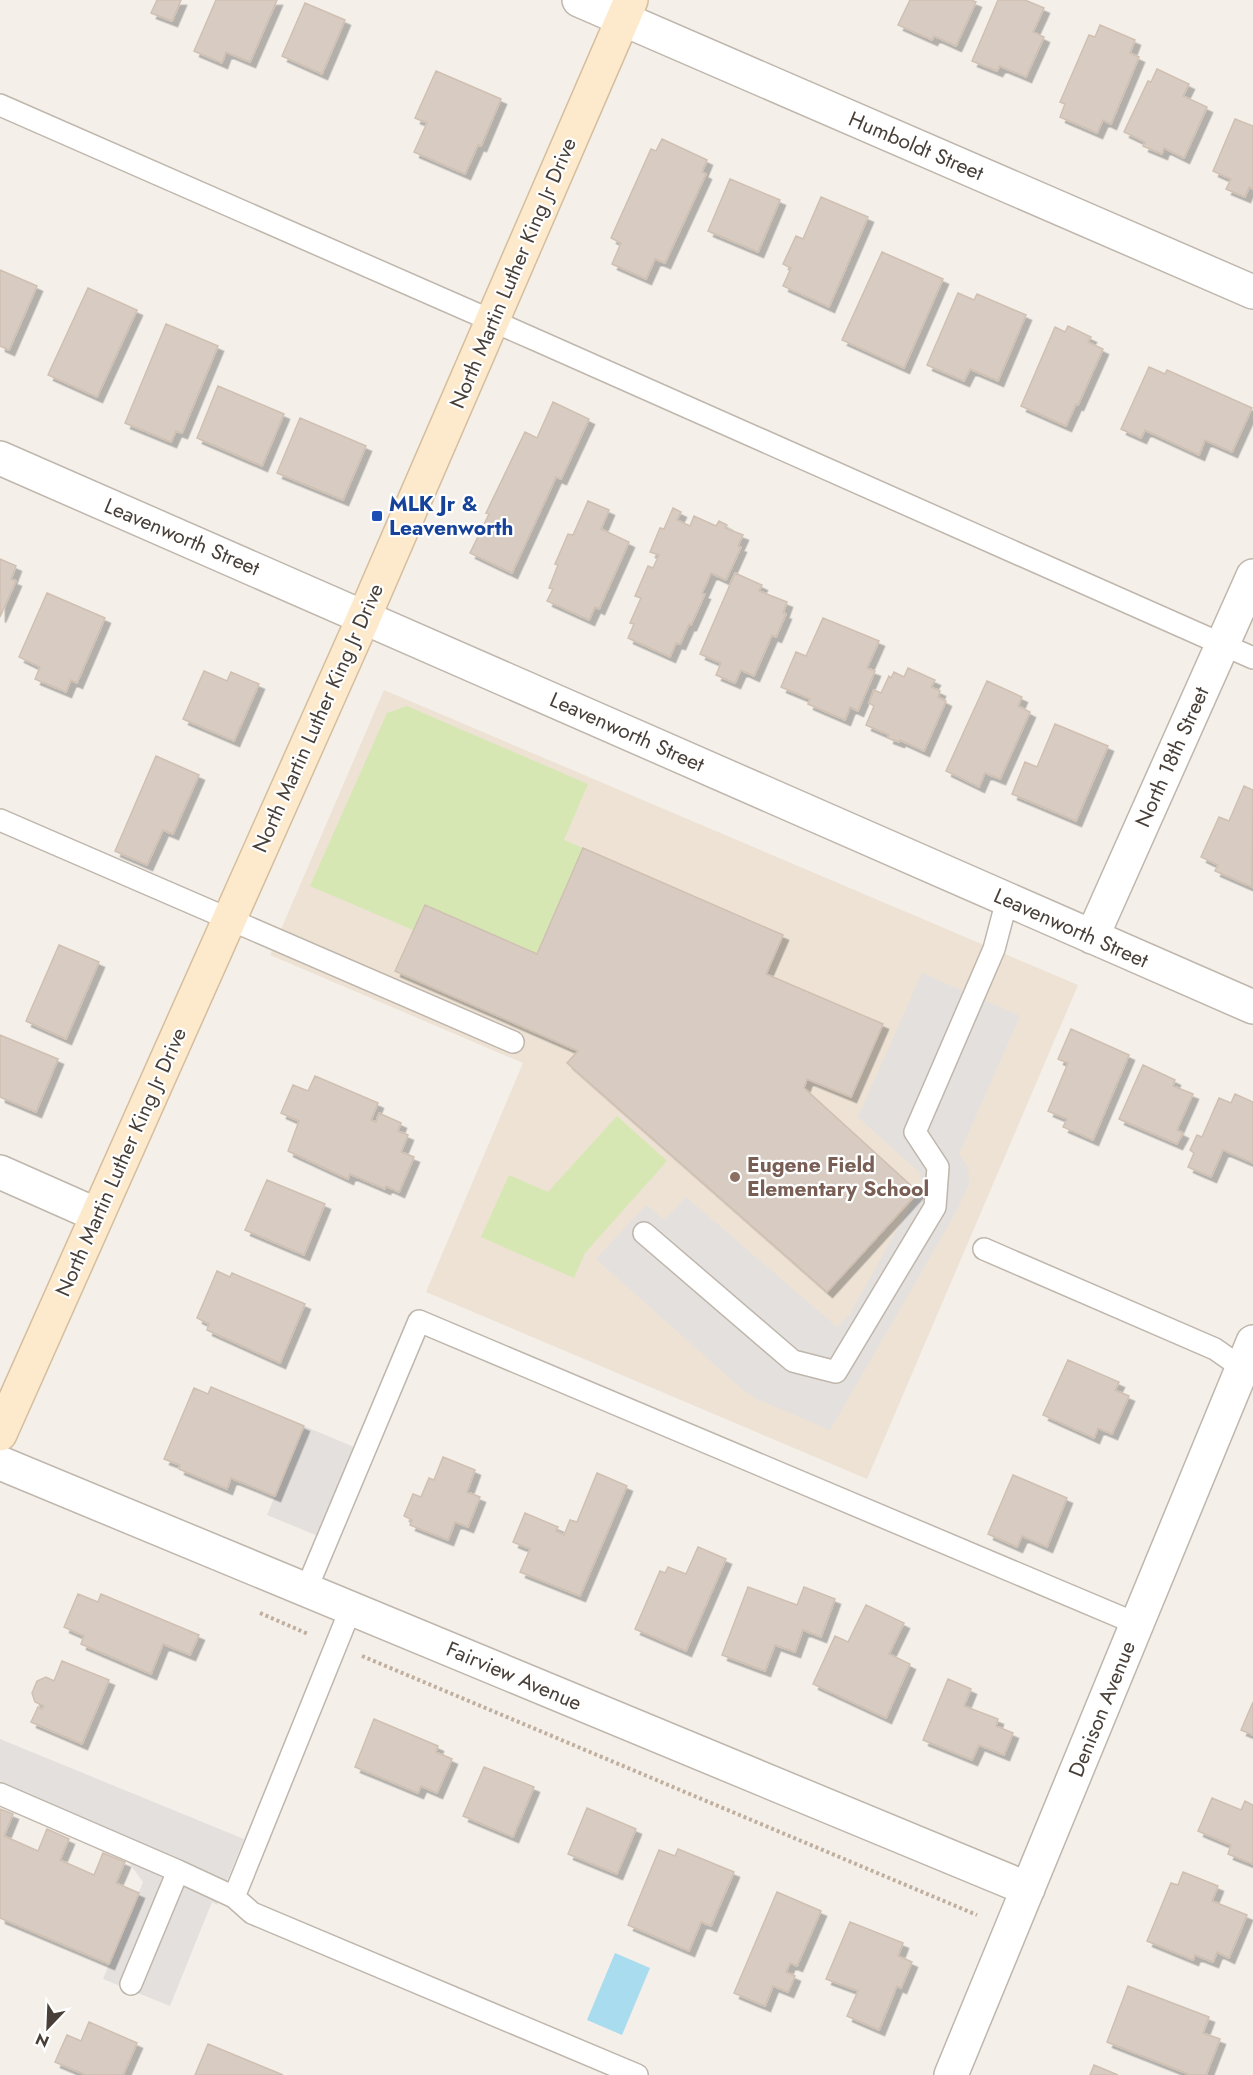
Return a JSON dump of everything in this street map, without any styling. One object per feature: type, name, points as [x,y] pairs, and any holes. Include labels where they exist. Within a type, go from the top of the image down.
[{"type":"street","name":"Humboldt Street","points":[[579,0],[627,10],[1253,292]]},
{"type":"street","name":"North Martin Luther King Jr Drive","points":[[0,1434],[364,616],[627,10]]},
{"type":"street","name":"Leavenworth Street","points":[[0,458],[1253,1007]]},
{"type":"street","name":"North 18th Street","points":[[1092,937],[1253,576]]},
{"type":"street","points":[[0,1172],[97,1215]]},
{"type":"street","name":"Denison Avenue","points":[[951,2075],[1137,1624],[1249,1361]]},
{"type":"street","name":"Fairview Avenue","points":[[0,1462],[1028,1889]]},
{"type":"lane","points":[[0,105],[492,320],[1253,658]]},
{"type":"lane","points":[[0,820],[513,1042]]},
{"type":"lane","points":[[644,1233],[793,1361],[836,1372],[935,1207],[938,1167],[915,1132],[994,949],[1006,900]]},
{"type":"lane","points":[[984,1249],[1215,1349],[1249,1361]]},
{"type":"lane","points":[[306,1590],[419,1321],[1137,1624]]},
{"type":"lane","points":[[234,1897],[351,1608]]},
{"type":"lane","points":[[0,1794],[234,1897],[252,1913],[637,2075]]},
{"type":"lane","points":[[131,1984],[178,1871]]},
{"type":"path","points":[[249,1609],[900,1881],[1011,1930]]},
{"type":"shaded area","name":"Eugene Field Elementary School","points":[[384,690],[1078,985],[867,1479],[426,1292],[523,1063],[270,955]]},
{"type":"shaded area","points":[[922,973],[1020,1016],[959,1154],[968,1168],[969,1184],[956,1212],[830,1430],[757,1399],[742,1389],[596,1259],[646,1205],[665,1220],[686,1197],[837,1327],[850,1314],[922,1185],[920,1173],[858,1117]]},
{"type":"shaded area","points":[[304,1426],[373,1455],[335,1543],[267,1515]]},
{"type":"shaded area","points":[[0,1739],[244,1839],[217,1905],[212,1902],[170,2006],[103,1979],[143,1882],[124,1856],[0,1805]]},
{"type":"green space","points":[[407,706],[588,784],[564,840],[583,848],[537,954],[425,905],[413,930],[310,886],[387,713]]},
{"type":"green space","points":[[617,1116],[667,1161],[585,1253],[574,1278],[481,1237],[509,1175],[548,1192]]},
{"type":"water","points":[[615,1953],[650,1968],[622,2035],[587,2020]]},
{"type":"building","points":[[157,0],[181,0],[172,21],[151,13]]},
{"type":"building","points":[[216,0],[277,0],[250,62],[226,52],[222,63],[194,51]]},
{"type":"building","points":[[910,0],[971,0],[976,2],[956,46],[934,36],[932,40],[898,25]]},
{"type":"building","points":[[998,0],[1025,0],[1044,8],[1033,32],[1044,37],[1026,77],[1000,66],[997,71],[972,61]]},
{"type":"building","points":[[305,3],[345,20],[322,74],[282,56]]},
{"type":"building","points":[[1100,25],[1135,40],[1130,53],[1139,57],[1111,124],[1103,120],[1097,133],[1060,117],[1065,104],[1060,102],[1089,35],[1095,37]]},
{"type":"building","points":[[1157,69],[1189,84],[1183,96],[1207,107],[1184,158],[1164,148],[1162,154],[1143,146],[1145,142],[1124,132],[1148,81],[1151,82]]},
{"type":"building","points":[[436,71],[501,99],[481,146],[478,145],[465,174],[414,152],[427,123],[415,118]]},
{"type":"building","points":[[1235,119],[1253,126],[1253,189],[1249,187],[1245,197],[1226,189],[1231,179],[1213,171]]},
{"type":"building","points":[[662,139],[707,160],[702,172],[706,174],[665,263],[655,259],[646,279],[612,264],[621,243],[611,238],[651,149],[656,151]]},
{"type":"building","points":[[730,179],[780,200],[758,252],[708,231]]},
{"type":"building","points":[[821,197],[868,217],[829,307],[783,286],[791,268],[783,264],[796,236],[803,239]]},
{"type":"building","points":[[882,252],[943,279],[904,368],[842,340]]},
{"type":"building","points":[[0,270],[37,286],[9,350],[0,346]]},
{"type":"building","points":[[88,288],[137,310],[97,397],[48,375]]},
{"type":"building","points":[[958,293],[974,300],[977,294],[1026,315],[998,381],[970,369],[964,381],[927,365]]},
{"type":"building","points":[[166,324],[218,346],[182,433],[176,431],[171,442],[125,423]]},
{"type":"building","points":[[1068,326],[1091,337],[1088,342],[1103,349],[1066,426],[1021,406],[1055,327],[1065,332]]},
{"type":"building","points":[[1149,367],[1165,374],[1167,370],[1252,408],[1232,452],[1205,440],[1199,455],[1145,430],[1141,438],[1121,429]]},
{"type":"building","points":[[218,386],[284,414],[262,466],[197,438]]},
{"type":"building","points":[[553,402],[589,419],[561,479],[556,477],[512,573],[470,553],[489,514],[486,513],[525,432],[537,438]]},
{"type":"building","points":[[300,418],[366,446],[343,500],[277,473]]},
{"type":"building","points":[[588,501],[609,510],[601,529],[629,542],[599,609],[595,607],[589,620],[547,601],[553,589],[549,588],[558,565],[555,564],[568,534],[573,535]]},
{"type":"building","points":[[673,508],[681,512],[677,520],[690,526],[694,516],[716,526],[719,521],[727,525],[725,528],[743,535],[738,546],[741,547],[726,580],[711,573],[702,593],[705,594],[691,625],[689,624],[680,644],[676,643],[670,657],[628,638],[634,624],[630,623],[641,598],[635,596],[648,566],[653,568],[659,555],[650,552],[660,528],[664,529]]},
{"type":"building","points":[[0,559],[16,566],[11,579],[16,581],[0,617]]},
{"type":"building","points":[[735,573],[762,585],[759,591],[787,602],[783,613],[786,614],[776,637],[772,635],[754,676],[741,670],[735,683],[716,675],[721,663],[700,654]]},
{"type":"building","points":[[47,593],[105,618],[77,683],[71,680],[66,692],[35,679],[40,667],[19,657]]},
{"type":"building","points":[[823,618],[879,641],[867,668],[875,671],[858,711],[850,707],[845,720],[808,704],[810,699],[781,687],[796,652],[806,656]]},
{"type":"building","points":[[908,668],[935,680],[931,687],[940,691],[938,697],[946,701],[924,751],[900,740],[899,742],[888,738],[889,735],[866,725],[874,706],[869,703],[874,690],[881,693],[889,676],[891,678],[894,672],[904,677]]},
{"type":"building","points":[[204,671],[227,681],[231,672],[259,684],[234,741],[183,719]]},
{"type":"building","points":[[987,681],[1022,697],[1018,706],[1030,712],[1000,779],[985,773],[979,787],[946,771]]},
{"type":"building","points":[[1055,724],[1108,746],[1076,821],[1012,794],[1025,762],[1037,767]]},
{"type":"building","points":[[156,756],[199,775],[173,834],[163,830],[147,865],[115,851]]},
{"type":"building","points":[[1244,786],[1253,790],[1252,887],[1215,871],[1218,865],[1201,857],[1219,817],[1229,821]]},
{"type":"building","points":[[583,848],[783,935],[766,974],[883,1024],[851,1097],[807,1079],[804,1088],[918,1192],[827,1292],[567,1063],[578,1051],[395,971],[425,905],[537,954]]},
{"type":"building","points":[[59,945],[99,962],[66,1039],[26,1021]]},
{"type":"building","points":[[1071,1029],[1129,1055],[1093,1140],[1063,1127],[1067,1119],[1048,1111],[1068,1063],[1058,1059]]},
{"type":"building","points":[[0,1035],[58,1059],[36,1112],[0,1097]]},
{"type":"building","points":[[1143,1065],[1175,1080],[1173,1086],[1193,1094],[1177,1130],[1183,1133],[1177,1144],[1119,1119]]},
{"type":"building","points":[[315,1076],[378,1103],[371,1120],[376,1122],[379,1113],[401,1123],[398,1131],[408,1135],[401,1152],[414,1157],[399,1192],[386,1186],[385,1189],[350,1174],[348,1179],[288,1151],[299,1121],[281,1113],[293,1085],[308,1091]]},
{"type":"building","points":[[1235,1094],[1253,1102],[1253,1163],[1223,1150],[1211,1177],[1188,1167],[1194,1153],[1190,1150],[1197,1135],[1202,1137],[1219,1098],[1231,1103]]},
{"type":"building","points":[[267,1180],[325,1204],[304,1255],[245,1230]]},
{"type":"building","points":[[217,1271],[230,1277],[232,1273],[305,1304],[280,1363],[207,1330],[209,1324],[197,1318]]},
{"type":"building","points":[[1068,1360],[1119,1382],[1115,1390],[1129,1396],[1112,1434],[1098,1428],[1094,1438],[1043,1415]]},
{"type":"building","points":[[211,1387],[304,1426],[275,1496],[231,1478],[227,1489],[179,1469],[180,1465],[164,1459],[194,1388],[208,1394]]},
{"type":"building","points":[[443,1457],[475,1470],[467,1492],[480,1497],[468,1527],[455,1522],[448,1540],[410,1525],[412,1520],[404,1516],[413,1494],[421,1497],[429,1478],[434,1480]]},
{"type":"building","points":[[597,1473],[627,1486],[580,1596],[520,1572],[530,1549],[513,1542],[525,1513],[558,1527],[556,1531],[564,1535],[570,1520],[577,1522]]},
{"type":"building","points":[[1013,1475],[1067,1498],[1047,1547],[1022,1536],[1017,1547],[988,1534]]},
{"type":"building","points":[[698,1547],[726,1559],[686,1651],[635,1629],[660,1571],[665,1573],[668,1567],[686,1574]]},
{"type":"building","points":[[748,1587],[797,1605],[804,1587],[835,1599],[821,1637],[803,1630],[795,1652],[775,1645],[765,1671],[722,1655]]},
{"type":"building","points":[[78,1594],[98,1602],[101,1594],[199,1635],[190,1655],[163,1644],[151,1674],[81,1644],[84,1636],[64,1627]]},
{"type":"building","points":[[866,1605],[904,1623],[889,1654],[910,1664],[886,1718],[813,1684],[835,1636],[848,1642]]},
{"type":"building","points":[[62,1661],[109,1680],[82,1744],[31,1722],[38,1707],[42,1709],[44,1706],[35,1702],[32,1693],[37,1681],[46,1677],[54,1681]]},
{"type":"building","points":[[948,1679],[971,1689],[964,1706],[998,1719],[996,1726],[1013,1733],[1004,1755],[979,1745],[972,1760],[923,1740]]},
{"type":"building","points":[[1253,1702],[1253,1735],[1241,1730]]},
{"type":"building","points":[[374,1719],[438,1746],[436,1752],[452,1759],[437,1793],[421,1786],[418,1793],[355,1767]]},
{"type":"building","points":[[484,1767],[534,1787],[513,1837],[463,1816]]},
{"type":"building","points":[[1212,1798],[1241,1810],[1245,1801],[1253,1805],[1253,1864],[1228,1854],[1231,1845],[1198,1831]]},
{"type":"building","points":[[587,1808],[636,1829],[617,1874],[568,1854]]},
{"type":"building","points":[[0,1809],[13,1814],[4,1836],[38,1851],[47,1829],[69,1839],[60,1860],[94,1875],[103,1853],[125,1862],[116,1883],[139,1893],[109,1964],[0,1918]]},
{"type":"building","points":[[678,1849],[734,1872],[711,1926],[701,1922],[689,1951],[628,1925],[659,1850],[675,1856]]},
{"type":"building","points":[[1183,1872],[1218,1886],[1212,1901],[1247,1915],[1229,1958],[1217,1952],[1213,1962],[1195,1955],[1193,1960],[1147,1941],[1171,1883],[1178,1885]]},
{"type":"building","points":[[777,1892],[821,1911],[797,1966],[790,1963],[786,1972],[795,1976],[788,1992],[773,1986],[765,2006],[734,1993]]},
{"type":"building","points":[[850,1922],[903,1943],[898,1956],[912,1962],[901,1988],[897,1986],[879,2030],[847,2016],[858,1991],[826,1979]]},
{"type":"building","points":[[1128,1986],[1209,2017],[1203,2033],[1220,2039],[1206,2075],[1191,2075],[1107,2042]]},
{"type":"building","points":[[89,2022],[137,2043],[123,2075],[86,2075],[55,2062],[67,2035],[81,2041]]},
{"type":"building","points":[[208,2044],[283,2075],[195,2075]]},
{"type":"building","points":[[1094,2065],[1118,2075],[1090,2075]]},
{"type":"place","name":"MLK Jr & Leavenworth","points":[[377,516]]},
{"type":"place","name":"Eugene Field Elementary School","points":[[735,1177]]}]
